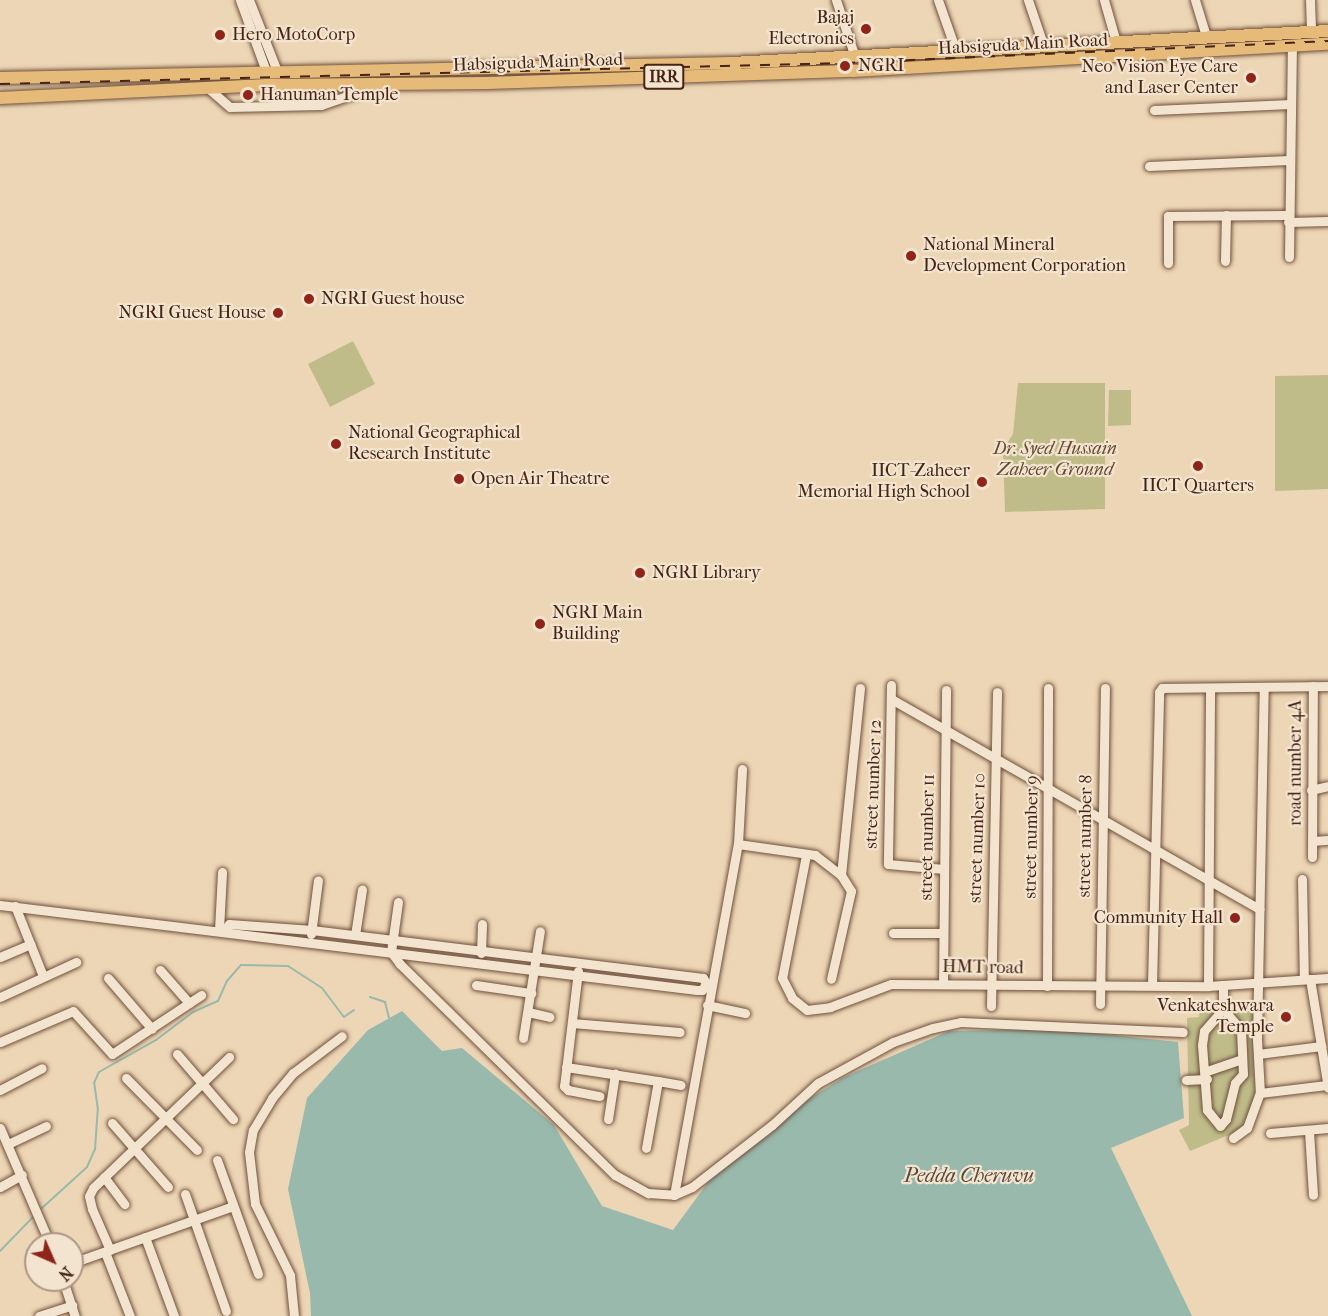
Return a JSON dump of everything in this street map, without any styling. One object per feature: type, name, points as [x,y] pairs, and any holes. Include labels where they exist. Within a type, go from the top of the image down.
[{"type":"main road","name":"Habsiguda Main Road","points":[[0,78],[855,57],[1328,31]]},
{"type":"main road","points":[[1280,33],[1286,47]]},
{"type":"main road","name":"Habsiguda Main Road","points":[[0,98],[208,88],[486,83],[973,66],[1328,44]]},
{"type":"main road","points":[[486,83],[488,66]]},
{"type":"street","points":[[240,0],[272,71]]},
{"type":"street","points":[[249,0],[272,71]]},
{"type":"street","points":[[836,0],[855,57]]},
{"type":"street","points":[[938,0],[956,51]]},
{"type":"street","points":[[1028,0],[1044,47]]},
{"type":"street","points":[[1104,0],[1116,42]]},
{"type":"street","points":[[1195,0],[1206,37]]},
{"type":"street","points":[[1310,0],[1311,32]]},
{"type":"street","points":[[1286,47],[1291,104],[1289,257]]},
{"type":"street","points":[[208,88],[230,107],[321,105],[381,84]]},
{"type":"street","points":[[1154,110],[1291,104]]},
{"type":"street","points":[[1149,166],[1289,160]]},
{"type":"street","points":[[1226,215],[1226,261]]},
{"type":"street","points":[[1168,264],[1168,216],[1226,215],[1328,220]]},
{"type":"street","name":"street number 12","points":[[891,685],[893,700],[888,864],[944,869]]},
{"type":"street","name":"road number 4A","points":[[1312,857],[1313,686]]},
{"type":"street","points":[[1152,985],[1157,697],[1162,688],[1328,686]]},
{"type":"street","points":[[1233,1138],[1247,1128],[1260,1093],[1258,984],[1264,687]]},
{"type":"street","name":"street number 12","points":[[831,979],[850,891],[841,874],[860,688]]},
{"type":"street","name":"street number 9","points":[[1047,986],[1050,788],[1048,688]]},
{"type":"street","name":"street number 8","points":[[1100,1004],[1105,688]]},
{"type":"street","points":[[1208,986],[1210,689]]},
{"type":"street","name":"street number 11","points":[[943,984],[946,690]]},
{"type":"street","name":"street number 10","points":[[991,1006],[998,692]]},
{"type":"street","points":[[893,700],[1155,847],[1260,909]]},
{"type":"street","points":[[674,1195],[738,844],[742,769]]},
{"type":"street","points":[[1311,790],[1328,786]]},
{"type":"street","points":[[1312,840],[1328,840]]},
{"type":"street","points":[[738,844],[815,855],[841,874]]},
{"type":"street","name":"HMT road","points":[[806,855],[782,978],[792,998],[807,1010],[830,1007],[891,984],[1208,986],[1328,978]]},
{"type":"street","points":[[222,872],[222,930]]},
{"type":"street","points":[[1260,1093],[1327,1087],[1307,979],[1302,879]]},
{"type":"street","points":[[310,941],[318,880]]},
{"type":"street","points":[[355,935],[362,890]]},
{"type":"street","points":[[398,902],[391,952],[415,981],[615,1175],[648,1193],[674,1195],[714,1170],[818,1083],[893,1042],[933,1028],[961,1022],[1183,1032]]},
{"type":"street","points":[[0,905],[480,961],[661,986],[702,990],[706,983],[703,978],[312,930],[229,924],[222,930]]},
{"type":"street","points":[[15,906],[43,976]]},
{"type":"street","points":[[480,961],[482,924]]},
{"type":"street","points":[[523,1038],[540,931]]},
{"type":"street","points":[[893,933],[943,933]]},
{"type":"street","points":[[0,957],[30,944]]},
{"type":"street","points":[[0,997],[76,962]]},
{"type":"street","points":[[579,963],[565,1088],[599,1096]]},
{"type":"street","points":[[160,970],[189,1003]]},
{"type":"street","points":[[661,986],[662,973]]},
{"type":"street","points":[[108,978],[152,1029]]},
{"type":"street","points":[[476,985],[531,993]]},
{"type":"street","points":[[1223,985],[1223,1009],[1241,1030],[1243,1074],[1235,1083],[1226,1119],[1220,1130],[1207,1110],[1204,1031],[1223,1009]]},
{"type":"street","points":[[0,1042],[70,1011],[112,1054],[201,995]]},
{"type":"street","points":[[707,1005],[745,1013]]},
{"type":"street","points":[[528,1012],[549,1017]]},
{"type":"street","points":[[572,1023],[680,1032]]},
{"type":"street","points":[[294,1316],[290,1275],[255,1204],[249,1152],[253,1130],[272,1098],[294,1073],[342,1036]]},
{"type":"street","points":[[1258,1054],[1321,1046]]},
{"type":"street","points":[[177,1054],[233,1119]]},
{"type":"street","points":[[130,1316],[89,1196],[104,1177],[166,1120],[229,1057]]},
{"type":"street","points":[[1186,1080],[1207,1075],[1242,1059]]},
{"type":"street","points":[[566,1067],[681,1085]]},
{"type":"street","points":[[0,1090],[42,1068]]},
{"type":"street","points":[[608,1119],[615,1074]]},
{"type":"street","points":[[126,1078],[197,1150]]},
{"type":"street","points":[[646,1148],[658,1081]]},
{"type":"street","points":[[112,1123],[168,1186]]},
{"type":"street","points":[[46,1126],[3,1137],[35,1203],[46,1232]]},
{"type":"street","points":[[1270,1133],[1328,1128]]},
{"type":"street","points":[[1309,1131],[1313,1195]]},
{"type":"street","points":[[217,1160],[258,1274]]},
{"type":"street","points":[[0,1187],[22,1175]]},
{"type":"street","points":[[104,1177],[124,1204]]},
{"type":"street","points":[[185,1194],[226,1311]]},
{"type":"street","points":[[84,1259],[233,1206]]},
{"type":"street","points":[[145,1237],[174,1316]]},
{"type":"street","points":[[67,1292],[75,1316]]},
{"type":"street","points":[[39,1316],[72,1305]]},
{"type":"green space","points":[[353,341],[375,384],[330,407],[308,364]]},
{"type":"green space","points":[[1328,375],[1328,489],[1275,491],[1275,376]]},
{"type":"green space","name":"Dr. Syed Hussain Zaheer Ground","points":[[1018,383],[1105,383],[1105,509],[1005,512],[1003,450],[1013,434]]},
{"type":"green space","points":[[1109,390],[1131,390],[1131,425],[1108,426]]},
{"type":"green space","points":[[1200,1004],[1253,1005],[1255,1096],[1243,1129],[1190,1151],[1179,1130],[1189,1125],[1187,1018],[1199,1017]]},
{"type":"water","name":"Pedda Cheruvu","points":[[402,1011],[442,1051],[462,1048],[554,1125],[602,1206],[673,1230],[709,1181],[790,1111],[844,1077],[949,1031],[1054,1029],[1178,1042],[1184,1118],[1111,1148],[1192,1316],[311,1316],[310,1293],[288,1189],[307,1098],[368,1030]]},
{"type":"waterway","points":[[42,1208],[87,1167],[95,1149],[98,1110],[94,1083],[99,1072],[156,1040],[193,1012],[218,1001],[227,981],[241,965],[288,966],[322,988],[344,1017],[354,1010]]},
{"type":"waterway","points":[[370,997],[385,1002],[389,1018]]},
{"type":"waterway","points":[[0,1251],[34,1216]]},
{"type":"railway","points":[[0,84],[845,63],[1328,41]]},
{"type":"place","name":"Bajaj Electronics","points":[[866,29]]},
{"type":"place","name":"Hero MotoCorp","points":[[220,35]]},
{"type":"place","name":"NGRI","points":[[845,66]]},
{"type":"place","name":"Neo Vision Eye Care and Laser Center","points":[[1251,78]]},
{"type":"place","name":"Hanuman Temple","points":[[248,95]]},
{"type":"place","name":"National Mineral Development Corporation","points":[[911,256]]},
{"type":"place","name":"NGRI Guest house","points":[[309,299]]},
{"type":"place","name":"NGRI Guest House","points":[[278,313]]},
{"type":"place","name":"National Geographical Research Institute","points":[[336,444]]},
{"type":"place","name":"IICT Quarters","points":[[1198,466]]},
{"type":"place","name":"Open Air Theatre","points":[[459,479]]},
{"type":"place","name":"IICT-Zaheer Memorial High School","points":[[982,482]]},
{"type":"place","name":"NGRI Library","points":[[640,573]]},
{"type":"place","name":"NGRI Main Building","points":[[540,624]]},
{"type":"place","name":"Community Hall","points":[[1235,918]]},
{"type":"place","name":"Venkateshwara Temple","points":[[1286,1017]]}]
